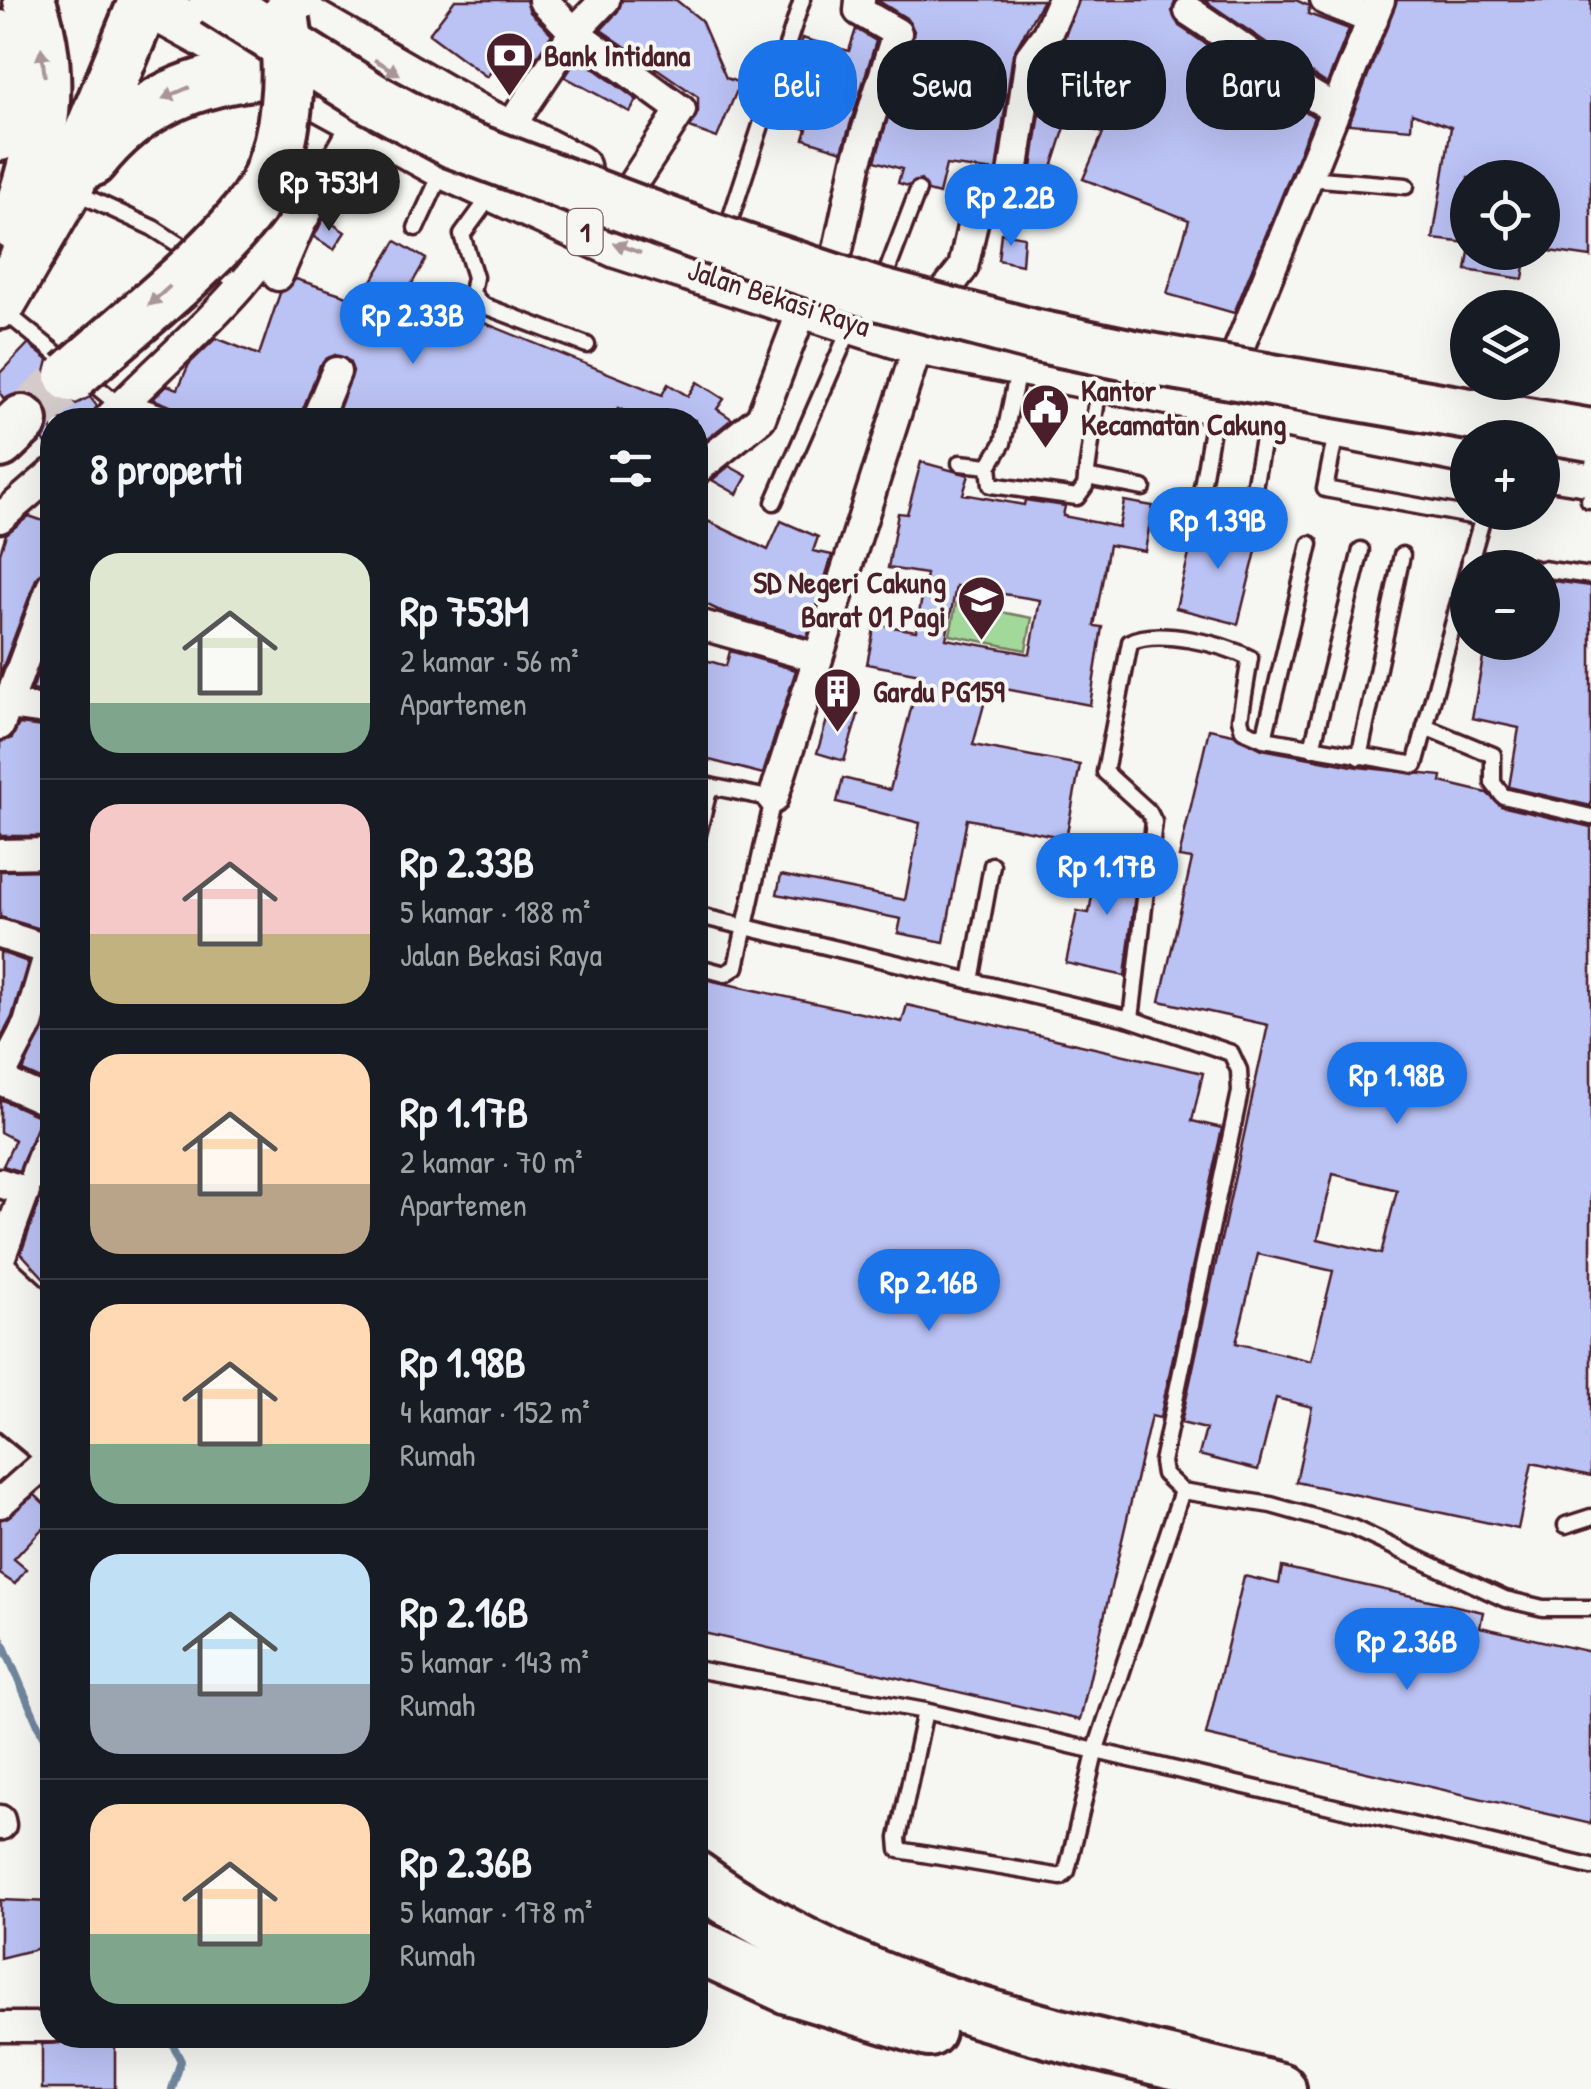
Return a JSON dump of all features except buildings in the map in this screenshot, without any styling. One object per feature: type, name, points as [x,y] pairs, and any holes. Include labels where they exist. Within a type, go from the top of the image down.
[{"type":"highway","points":[[30,0],[43,52],[46,89],[35,219]]},
{"type":"highway","points":[[0,305],[35,219],[137,0]]},
{"type":"highway","name":"Jalan Bekasi Raya","points":[[137,0],[445,166],[618,246],[919,342],[1216,405],[1450,449]]},
{"type":"highway","points":[[215,0],[372,99],[453,142],[706,237],[859,288],[1016,331],[1138,357],[1591,435]]},
{"type":"highway","points":[[35,219],[109,139],[146,107],[193,86],[271,72],[285,6]]},
{"type":"highway","points":[[71,376],[224,237],[261,191],[276,151],[286,91],[285,6]]},
{"type":"highway","name":"Jalan Bekasi Raya","points":[[285,6],[506,132],[628,191],[836,259],[944,291],[1108,326],[1591,418]]},
{"type":"highway","points":[[0,36],[7,78],[0,135]]},
{"type":"highway","points":[[1560,475],[1590,491]]},
{"type":"highway","points":[[0,1309],[40,1341]]},
{"type":"highway","points":[[0,1350],[40,1385]]},
{"type":"highway","points":[[0,1398],[40,1431]]},
{"type":"highway","points":[[708,1886],[786,1937],[866,1976],[1000,2018],[1280,2089]]},
{"type":"highway","points":[[708,1918],[798,1962],[841,1974],[866,1976]]},
{"type":"highway","points":[[708,1951],[825,2001],[1156,2089]]},
{"type":"street","points":[[543,0],[574,32],[681,110],[628,191]]},
{"type":"street","points":[[506,132],[574,32],[605,0]]},
{"type":"street","points":[[836,259],[858,161],[897,33],[866,20],[858,11],[860,0]]},
{"type":"street","points":[[774,799],[919,342],[944,291],[963,268],[980,192],[1010,188],[1030,57],[1047,34],[1062,0]]},
{"type":"street","points":[[1237,353],[1376,10],[1326,0]]},
{"type":"street","points":[[1189,10],[1257,54],[1294,87],[1336,109]]},
{"type":"street","points":[[278,276],[294,237],[358,120]]},
{"type":"street","points":[[119,408],[242,285],[290,221],[324,187]]},
{"type":"street","points":[[708,461],[761,418],[803,308]]},
{"type":"street","points":[[321,408],[336,372]]},
{"type":"street","points":[[0,518],[40,483]]},
{"type":"street","points":[[40,618],[5,715],[40,712]]},
{"type":"street","points":[[708,627],[818,658]]},
{"type":"street","points":[[0,854],[40,852]]},
{"type":"street","points":[[0,934],[40,943]]},
{"type":"street","points":[[40,983],[28,1024],[0,1079],[40,1097]]},
{"type":"street","points":[[0,1183],[25,1191],[0,1259]]},
{"type":"street","points":[[0,1267],[40,1304]]},
{"type":"street","points":[[0,1503],[40,1468]]},
{"type":"street","points":[[0,2027],[40,2027]]},
{"type":"lane","points":[[729,223],[802,0]]},
{"type":"lane","points":[[416,228],[445,166]]},
{"type":"lane","points":[[1308,178],[1406,186]]},
{"type":"lane","points":[[494,190],[462,235],[475,277],[472,293],[482,306],[587,345]]},
{"type":"lane","points":[[886,274],[918,190]]},
{"type":"lane","points":[[35,219],[153,228],[242,285]]},
{"type":"lane","points":[[0,305],[109,408]]},
{"type":"lane","points":[[774,502],[852,323]]},
{"type":"lane","points":[[1019,364],[1004,442],[990,466],[992,485],[1078,498],[1086,477],[1108,326]]},
{"type":"lane","points":[[1216,405],[1198,510],[1243,515],[1254,488],[1268,415]]},
{"type":"lane","points":[[1338,428],[1325,490],[1450,511]]},
{"type":"lane","points":[[960,463],[990,466]]},
{"type":"lane","points":[[1086,477],[1143,488]]},
{"type":"lane","points":[[1264,739],[1310,544]]},
{"type":"lane","points":[[1312,748],[1361,550]]},
{"type":"lane","points":[[1358,757],[1402,555]]},
{"type":"lane","points":[[1560,572],[1591,576]]},
{"type":"lane","points":[[1131,1019],[1154,822],[1150,812],[1105,772],[1130,642],[1141,636],[1164,638],[1250,658],[1240,719],[1243,730],[1264,739],[1415,765],[1450,635]]},
{"type":"lane","points":[[1425,727],[1494,755],[1494,783],[1503,796],[1591,817]]},
{"type":"lane","points":[[708,785],[774,799],[736,967],[729,974],[708,969]]},
{"type":"lane","points":[[971,981],[992,865]]},
{"type":"lane","points":[[708,919],[1131,1019],[1230,1054],[1239,1070],[1240,1092],[1162,1462],[1164,1474],[1182,1491],[1271,1506],[1354,1528],[1504,1599],[1543,1608],[1591,1608]]},
{"type":"lane","points":[[925,1711],[898,1838],[903,1853],[1061,1877],[1069,1864],[1096,1750],[1182,1491]]},
{"type":"lane","points":[[1566,1525],[1591,1518]]},
{"type":"lane","points":[[708,1671],[925,1711],[1591,1868]]},
{"type":"green space","points":[[956,603],[1032,618],[1026,650],[950,635]]},
{"type":"waterway","points":[[0,1637],[40,1730]]},
{"type":"waterway","points":[[172,2089],[181,2061],[174,2048]]},
{"type":"tunnel","points":[[22,421],[71,376]]},
{"type":"place","name":"Bank Intidana","points":[[509,98]]},
{"type":"place","name":"Kantor Kecamatan Cakung","points":[[1046,450]]},
{"type":"place","name":"SD Negeri Cakung Barat 01 Pagi","points":[[981,642]]},
{"type":"place","name":"Gardu PG159","points":[[838,734]]}]
